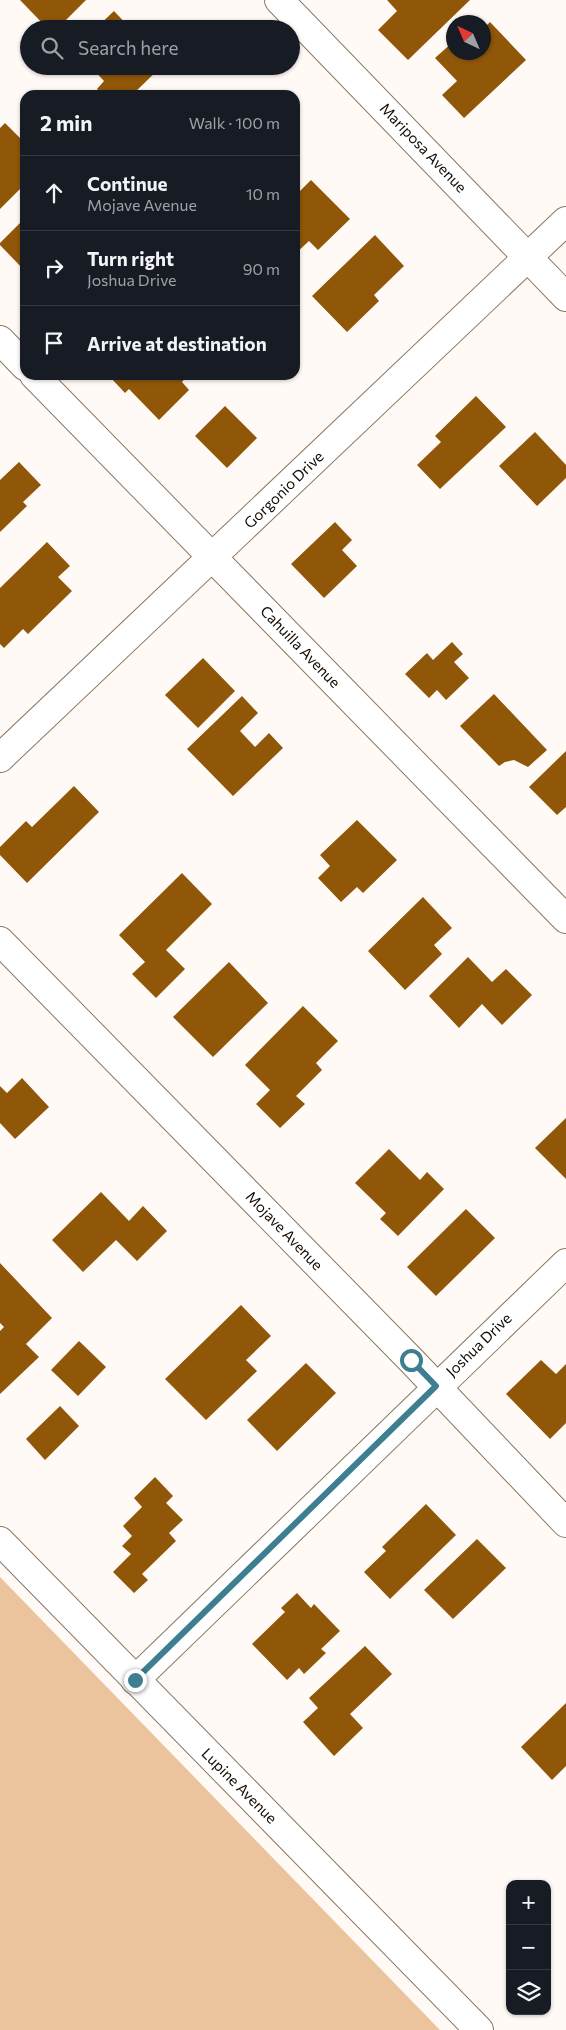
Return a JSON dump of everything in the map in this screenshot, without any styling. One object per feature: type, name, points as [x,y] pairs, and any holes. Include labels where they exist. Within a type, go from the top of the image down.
[{"type":"street","name":"Mariposa Avenue","points":[[279,0],[298,20]]},
{"type":"street","name":"Mariposa Avenue","points":[[300,22],[566,297]]},
{"type":"street","name":"Gorgonio Drive","points":[[0,758],[566,221]]},
{"type":"street","points":[[0,340],[20,361]]},
{"type":"street","name":"Cahuilla Avenue","points":[[39,380],[566,919]]},
{"type":"street","name":"Mojave Avenue","points":[[0,941],[436,1386],[566,1523]]},
{"type":"street","name":"Joshua Drive","points":[[135,1680],[436,1386],[566,1263]]},
{"type":"street","name":"Lupine Avenue","points":[[0,1541],[479,2030]]},
{"type":"shaded area","points":[[0,1577],[440,2030],[0,2030]]},
{"type":"building","points":[[20,0],[86,0],[66,20],[39,20]]},
{"type":"building","points":[[387,0],[470,0],[454,15],[446,15],[446,23],[408,60],[378,30],[397,11]]},
{"type":"building","points":[[114,11],[122,20],[104,20]]},
{"type":"building","points":[[491,23],[526,60],[464,118],[442,95],[457,81],[435,58],[446,48],[446,60],[491,60]]},
{"type":"building","points":[[98,75],[153,75],[137,90],[98,90],[104,81]]},
{"type":"building","points":[[5,123],[20,138],[20,189],[0,209],[0,128]]},
{"type":"building","points":[[311,180],[350,219],[318,250],[309,241],[300,249],[300,191]]},
{"type":"building","points":[[20,223],[20,266],[0,245]]},
{"type":"building","points":[[375,235],[404,266],[374,295],[379,301],[347,332],[312,296]]},
{"type":"building","points":[[113,380],[184,380],[182,382],[189,390],[159,420],[129,389],[125,393]]},
{"type":"building","points":[[476,396],[506,427],[440,489],[417,465],[441,442],[435,436]]},
{"type":"building","points":[[225,406],[257,438],[227,468],[195,436]]},
{"type":"building","points":[[535,432],[566,465],[566,478],[537,506],[499,466]]},
{"type":"building","points":[[19,462],[41,485],[23,502],[27,506],[0,532],[0,480]]},
{"type":"building","points":[[335,522],[352,540],[342,550],[357,566],[324,598],[291,564]]},
{"type":"building","points":[[47,542],[70,566],[58,577],[72,591],[28,634],[23,629],[4,648],[0,644],[0,588]]},
{"type":"building","points":[[452,642],[463,654],[454,662],[469,678],[446,700],[437,690],[429,698],[405,674],[427,653],[433,660]]},
{"type":"building","points":[[203,658],[235,691],[198,728],[165,695]]},
{"type":"building","points":[[494,694],[547,750],[528,767],[514,760],[499,766],[460,726]]},
{"type":"building","points":[[242,696],[258,713],[240,731],[255,747],[269,733],[283,748],[233,796],[187,749]]},
{"type":"building","points":[[566,751],[566,807],[557,815],[529,787]]},
{"type":"building","points":[[74,786],[99,812],[27,883],[0,855],[0,847],[26,821],[32,827]]},
{"type":"building","points":[[357,820],[397,860],[363,893],[357,887],[341,902],[318,878],[330,866],[320,855]]},
{"type":"building","points":[[182,873],[212,904],[166,950],[185,969],[156,998],[132,974],[145,962],[119,935]]},
{"type":"building","points":[[423,897],[452,928],[434,945],[442,954],[405,990],[368,951]]},
{"type":"building","points":[[468,957],[492,982],[506,969],[532,995],[502,1025],[482,1004],[459,1028],[429,996]]},
{"type":"building","points":[[229,962],[268,1003],[213,1057],[173,1017]]},
{"type":"building","points":[[303,1006],[338,1041],[316,1063],[322,1070],[296,1096],[305,1104],[280,1128],[256,1104],[270,1090],[245,1065]]},
{"type":"building","points":[[22,1078],[49,1107],[15,1139],[0,1123],[0,1086],[7,1093]]},
{"type":"building","points":[[566,1118],[566,1179],[535,1148]]},
{"type":"building","points":[[389,1149],[420,1180],[427,1172],[444,1189],[398,1236],[380,1219],[386,1213],[355,1183]]},
{"type":"building","points":[[101,1192],[129,1221],[143,1206],[167,1231],[137,1261],[116,1240],[83,1272],[52,1240]]},
{"type":"building","points":[[466,1209],[495,1238],[436,1296],[407,1267]]},
{"type":"building","points":[[0,1263],[52,1318],[26,1344],[39,1357],[0,1394],[0,1331],[4,1327],[0,1323]]},
{"type":"building","points":[[241,1305],[271,1336],[246,1360],[257,1371],[206,1420],[165,1379]]},
{"type":"building","points":[[79,1341],[106,1367],[78,1396],[51,1370]]},
{"type":"building","points":[[541,1360],[556,1374],[566,1364],[566,1423],[550,1439],[506,1394]]},
{"type":"building","points":[[306,1363],[336,1393],[277,1451],[247,1420]]},
{"type":"building","points":[[60,1406],[79,1426],[45,1460],[26,1439]]},
{"type":"building","points":[[155,1477],[173,1496],[166,1503],[183,1520],[169,1533],[176,1541],[142,1574],[148,1580],[134,1593],[113,1572],[131,1554],[122,1546],[132,1536],[123,1526],[142,1507],[134,1498]]},
{"type":"building","points":[[426,1504],[456,1535],[390,1599],[364,1572],[386,1551],[382,1547]]},
{"type":"building","points":[[477,1539],[506,1568],[453,1619],[424,1590]]},
{"type":"building","points":[[297,1593],[311,1608],[314,1604],[340,1631],[321,1649],[326,1653],[304,1674],[299,1668],[287,1680],[252,1644],[285,1612],[281,1608]]},
{"type":"building","points":[[365,1646],[392,1674],[350,1714],[363,1728],[334,1756],[303,1722],[318,1708],[309,1698]]},
{"type":"building","points":[[566,1703],[566,1766],[552,1780],[521,1747]]},
{"type":"route","points":[[135,1680],[436,1386],[411,1360]]}]
